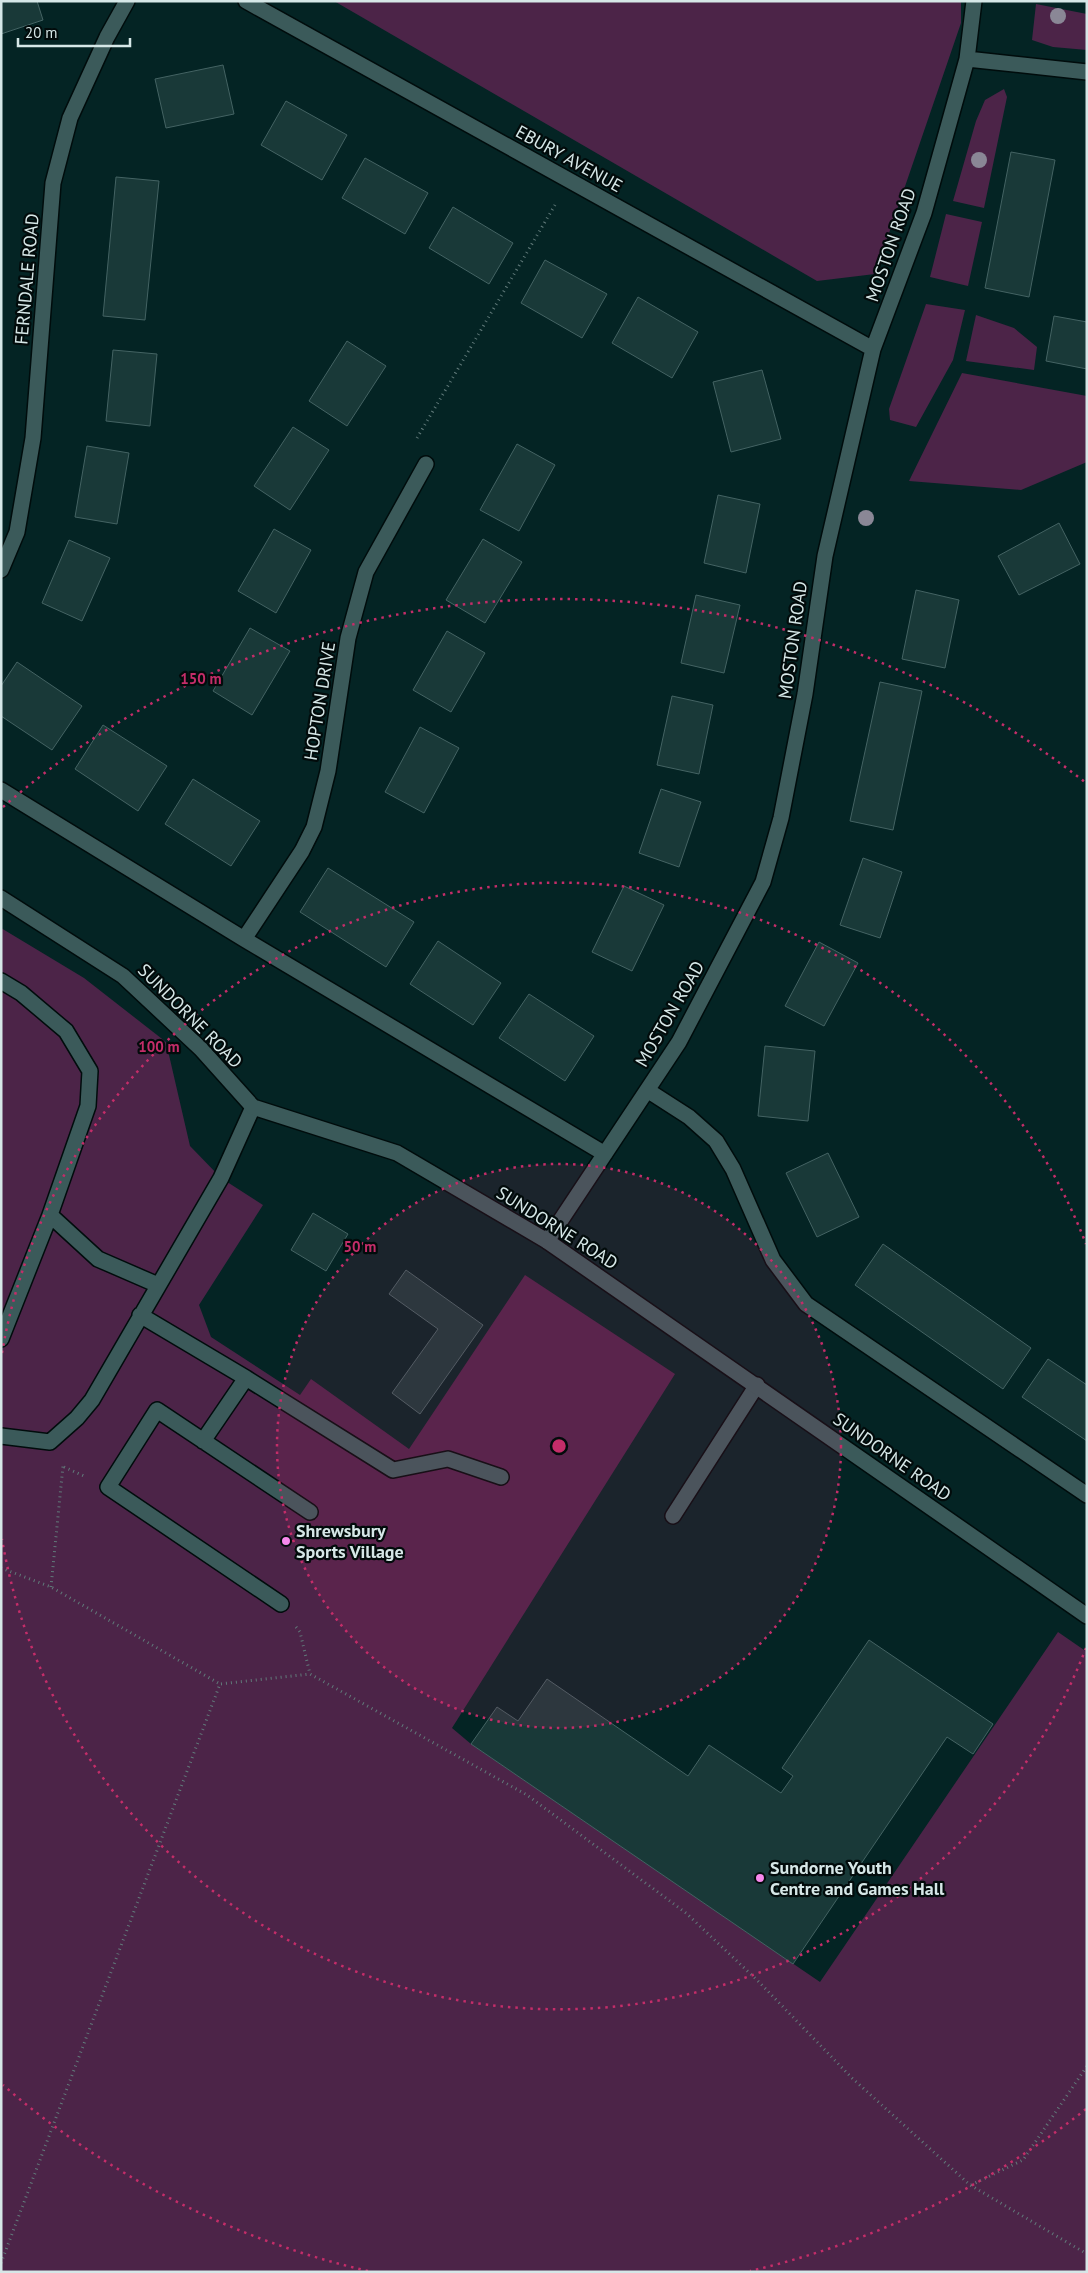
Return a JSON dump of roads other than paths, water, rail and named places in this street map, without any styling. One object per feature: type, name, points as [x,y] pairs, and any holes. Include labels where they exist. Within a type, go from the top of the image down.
[{"type":"street","name":"FERNDALE ROAD","points":[[1,570],[17,532],[33,438],[53,183],[70,118],[107,37],[127,1]]},
{"type":"street","name":"EBURY AVENUE","points":[[246,1],[873,349]]},
{"type":"street","name":"MOSTON ROAD","points":[[547,1241],[679,1042],[763,882],[781,818],[805,694],[824,556],[873,349],[924,213],[967,59],[974,1]]},
{"type":"street","points":[[967,59],[1087,72]]},
{"type":"street","name":"HOPTON DRIVE","points":[[244,939],[302,851],[314,827],[328,771],[348,638],[366,572],[426,464]]},
{"type":"street","points":[[1,790],[244,939],[605,1154]]},
{"type":"street","name":"SUNDORNE ROAD","points":[[1,898],[123,976],[201,1049],[253,1107],[396,1153],[547,1241],[757,1385],[1087,1616]]},
{"type":"street","points":[[1,981],[21,993],[66,1032],[90,1071],[88,1106],[50,1216],[1,1339]]},
{"type":"street","points":[[647,1090],[689,1117],[716,1141],[733,1169],[773,1260],[806,1304],[1087,1495]]},
{"type":"street","points":[[1,1436],[50,1442],[77,1418],[92,1400],[221,1178],[253,1107]]},
{"type":"street","points":[[50,1216],[98,1259],[158,1285]]},
{"type":"street","points":[[140,1316],[246,1378],[394,1470],[448,1459],[501,1477]]},
{"type":"street","points":[[203,1440],[246,1378]]},
{"type":"street","points":[[673,1516],[757,1385]]},
{"type":"street","points":[[281,1604],[108,1487],[157,1410],[310,1512]]},
{"type":"place","name":"Shrewsbury Sports Village","points":[[286,1541]]},
{"type":"place","name":"Sundorne Youth Centre and Games Hall","points":[[760,1878]]}]
